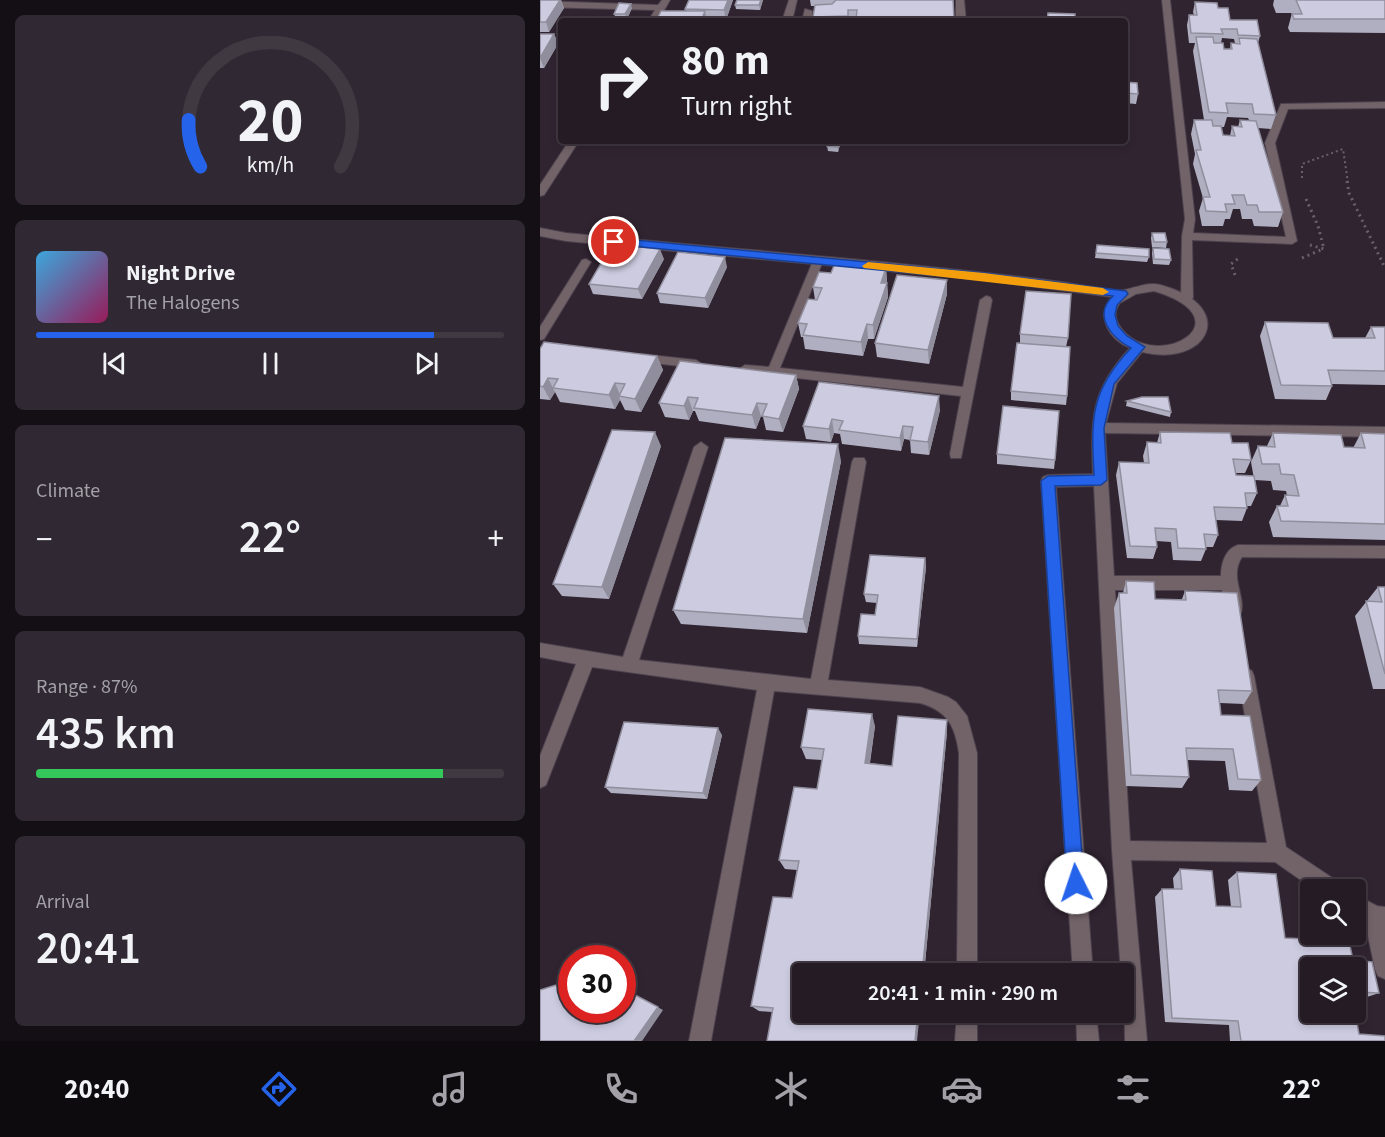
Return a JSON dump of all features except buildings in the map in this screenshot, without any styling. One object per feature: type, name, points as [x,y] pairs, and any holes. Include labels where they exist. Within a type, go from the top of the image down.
[{"type":"street","points":[[788,18],[793,0]]},
{"type":"street","points":[[960,0],[961,18]]},
{"type":"street","points":[[540,4],[664,4]]},
{"type":"street","points":[[655,18],[664,4]]},
{"type":"street","points":[[807,18],[808,10]]},
{"type":"street","points":[[540,40],[558,41]]},
{"type":"street","points":[[540,193],[572,144]]},
{"type":"street","points":[[540,232],[574,238],[984,276],[1122,294]]},
{"type":"street","points":[[1154,287],[1172,290],[1199,308],[1203,321],[1201,333],[1191,343],[1176,350],[1157,351],[1139,347],[1123,339],[1112,327],[1109,315],[1112,303],[1122,294],[1137,288],[1154,287]]},
{"type":"street","points":[[1136,1041],[1121,850],[1098,428],[1108,384],[1116,371],[1139,347]]},
{"type":"street","points":[[1098,428],[1385,432]]},
{"type":"street","points":[[629,665],[700,447]]},
{"type":"street","points":[[818,687],[859,462]]},
{"type":"street","points":[[1082,963],[1048,481],[1101,480]]},
{"type":"street","points":[[1238,630],[1229,583],[1229,564],[1238,551],[1385,552]]},
{"type":"street","points":[[1107,583],[1229,583]]},
{"type":"street","points":[[540,650],[586,660],[767,684],[920,695],[936,698],[955,710],[964,728],[968,753],[967,963]]},
{"type":"street","points":[[540,779],[586,660]]},
{"type":"street","points":[[1244,665],[1278,853]]},
{"type":"street","points":[[700,1041],[767,684]]},
{"type":"street","points":[[1121,850],[1278,853],[1317,879]]},
{"type":"street","points":[[1379,917],[1385,969]]},
{"type":"street","points":[[966,1041],[967,1023]]},
{"type":"street","points":[[1087,1023],[1088,1041]]},
{"type":"lane","points":[[1166,0],[1190,219],[1187,236],[1187,298]]},
{"type":"lane","points":[[1187,236],[1292,241],[1270,143],[1284,106],[1385,105]]},
{"type":"lane","points":[[773,372],[818,261]]},
{"type":"lane","points":[[540,336],[586,262]]},
{"type":"lane","points":[[956,454],[986,300]]},
{"type":"lane","points":[[633,357],[703,364]]},
{"type":"lane","points":[[727,367],[967,392]]},
{"type":"path","points":[[1303,186],[1302,164],[1343,149],[1349,193],[1385,268]]},
{"type":"path","points":[[1292,241],[1324,249],[1318,226],[1305,196]]},
{"type":"slow traffic","points":[[868,266],[984,276],[1103,292]]},
{"type":"route","points":[[614,242],[984,276],[1122,294],[1112,303],[1109,315],[1112,327],[1123,339],[1139,347],[1116,371],[1108,384],[1098,428],[1101,480],[1048,481],[1076,883]]}]
